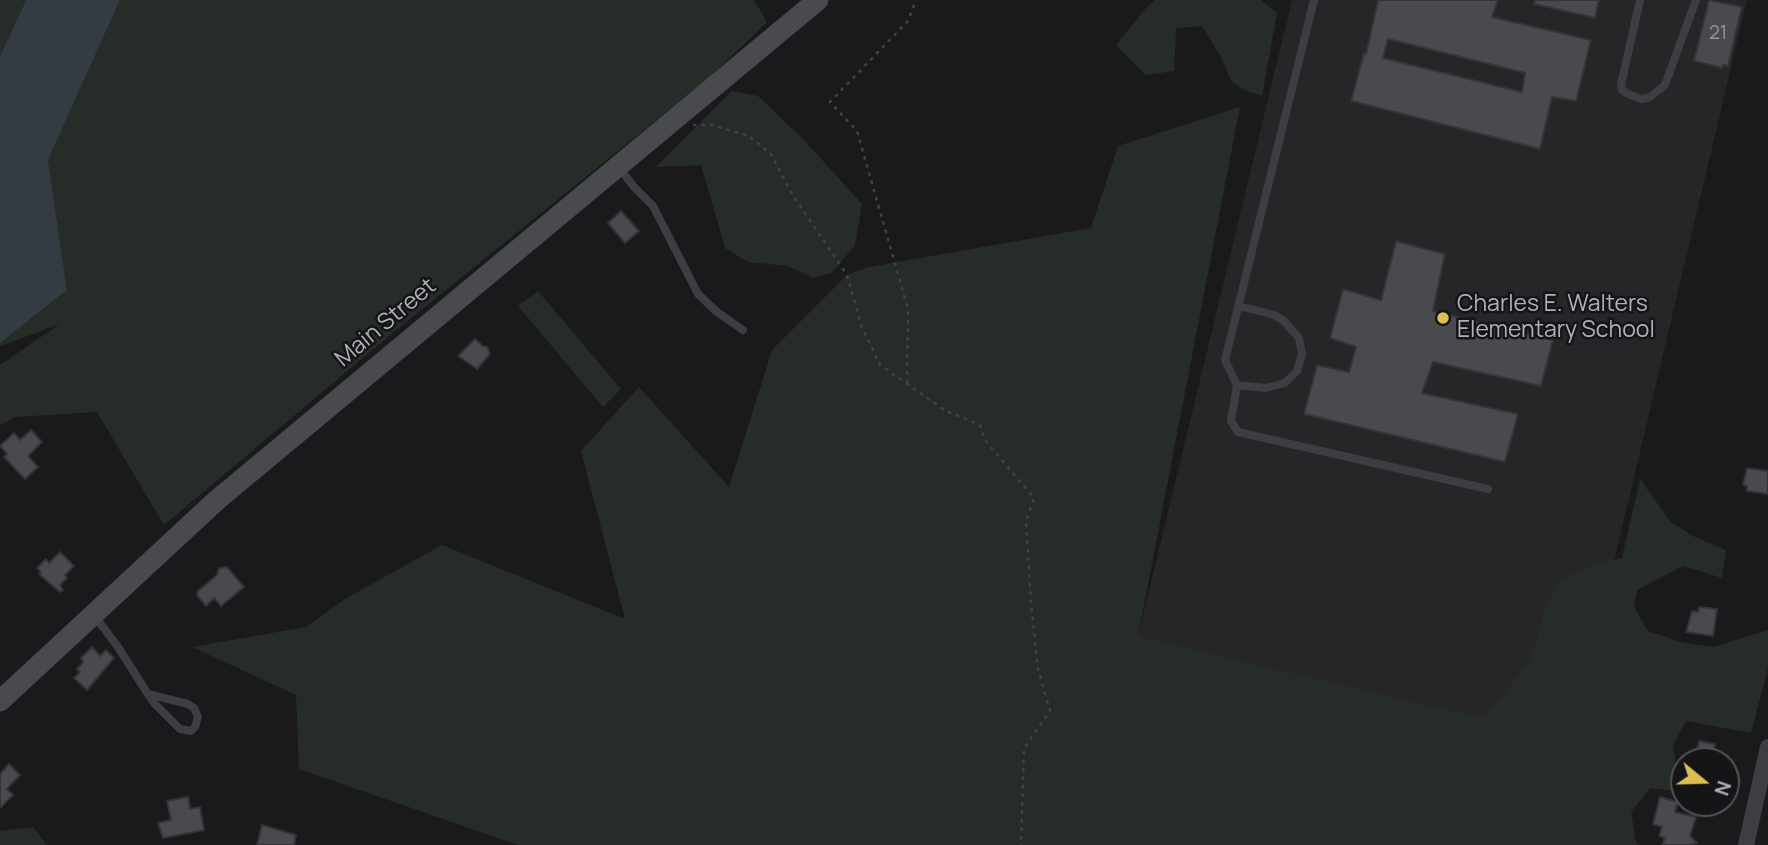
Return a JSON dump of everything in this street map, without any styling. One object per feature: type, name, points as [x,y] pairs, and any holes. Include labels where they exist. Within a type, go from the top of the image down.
[{"type":"main road","name":"Main Street","points":[[0,701],[92,613],[237,482],[818,0]]},
{"type":"street","points":[[1746,845],[1768,747]]},
{"type":"lane","points":[[1314,0],[1225,360],[1237,386],[1231,421],[1238,432],[1488,489]]},
{"type":"lane","points":[[1640,0],[1621,85],[1622,90],[1642,99],[1650,97],[1665,85],[1696,0]]},
{"type":"lane","points":[[617,166],[653,206],[698,294],[717,312],[743,330]]},
{"type":"lane","points":[[1237,386],[1266,388],[1285,383],[1297,371],[1302,354],[1299,338],[1284,321],[1274,315],[1239,306]]},
{"type":"lane","points":[[92,613],[118,646],[148,694],[176,727],[184,731],[191,731],[195,727],[198,717],[194,708],[148,694]]},
{"type":"path","points":[[907,384],[908,309],[857,131],[830,102],[908,21],[916,0]]},
{"type":"path","points":[[671,122],[712,125],[749,136],[771,154],[792,194],[847,275],[862,328],[880,365],[946,411],[980,425],[985,440],[1034,498],[1026,521],[1031,603],[1038,668],[1049,711],[1024,748],[1021,845]]},
{"type":"shaded area","points":[[0,0],[26,0],[0,56]]},
{"type":"shaded area","points":[[26,0],[120,0],[48,160],[67,290],[0,343],[0,56]]},
{"type":"shaded area","points":[[120,0],[754,0],[767,22],[712,75],[389,336],[164,525],[97,412],[15,417],[0,425],[0,365],[60,324],[0,346],[0,343],[67,290],[48,160]]},
{"type":"shaded area","points":[[1155,0],[1261,0],[1277,13],[1262,96],[1244,90],[1231,81],[1222,59],[1202,26],[1176,28],[1174,71],[1146,75],[1116,45]]},
{"type":"shaded area","name":"Charles E. Walters Elementary School","points":[[1292,0],[1747,0],[1572,739],[1138,636]]},
{"type":"shaded area","points":[[732,91],[758,96],[803,139],[862,204],[855,245],[832,273],[813,278],[788,266],[748,262],[725,248],[701,165],[656,167]]},
{"type":"shaded area","points":[[1240,107],[1138,636],[1484,718],[1528,664],[1537,643],[1543,613],[1559,581],[1587,567],[1622,558],[1640,479],[1670,521],[1693,536],[1726,550],[1722,578],[1683,566],[1637,590],[1634,607],[1648,631],[1681,642],[1714,647],[1768,630],[1768,668],[1751,733],[1686,721],[1673,747],[1670,747],[1670,790],[1650,788],[1631,812],[1636,842],[1640,845],[518,845],[299,769],[296,695],[192,647],[306,627],[345,599],[442,545],[625,619],[581,451],[639,387],[729,487],[772,350],[847,275],[869,267],[1091,228],[1118,146]]},
{"type":"shaded area","points":[[538,291],[621,389],[603,407],[518,306]]},
{"type":"shaded area","points":[[33,827],[47,845],[0,845],[0,831]]},
{"type":"building","points":[[1378,0],[1498,0],[1492,17],[1591,40],[1576,101],[1552,97],[1540,149],[1351,101],[1364,53],[1366,54]],"holes":[[[1388,39],[1525,73],[1522,92],[1383,58]]]},
{"type":"building","points":[[1535,0],[1599,0],[1595,18],[1534,4]]},
{"type":"building","points":[[1709,0],[1742,7],[1728,66],[1723,65],[1722,68],[1694,61]]},
{"type":"building","points":[[621,211],[639,231],[625,243],[608,223]]},
{"type":"building","points":[[1396,241],[1445,254],[1433,311],[1553,340],[1541,386],[1433,362],[1422,393],[1518,414],[1505,462],[1304,414],[1317,365],[1349,372],[1356,347],[1330,338],[1343,289],[1381,300]]},
{"type":"building","points":[[475,339],[487,347],[490,354],[477,369],[458,356]]},
{"type":"building","points":[[31,430],[42,442],[28,456],[38,467],[25,479],[4,457],[7,454],[0,446],[14,433],[20,440]]},
{"type":"building","points":[[1747,468],[1768,471],[1768,494],[1747,491],[1747,486],[1743,485]]},
{"type":"building","points":[[60,552],[74,566],[65,575],[67,578],[60,585],[63,590],[60,592],[39,574],[41,572],[37,568],[46,559],[49,563]]},
{"type":"building","points":[[227,567],[244,587],[221,606],[214,598],[206,606],[197,595],[198,591],[217,575],[219,568]]},
{"type":"building","points":[[1699,607],[1717,609],[1713,636],[1686,632],[1692,611],[1698,612]]},
{"type":"building","points":[[92,647],[100,656],[106,650],[114,658],[87,690],[74,678],[80,672],[77,669],[83,662],[81,658]]},
{"type":"building","points":[[1699,741],[1715,744],[1714,747],[1698,747]]},
{"type":"building","points":[[9,764],[20,775],[7,789],[13,795],[0,808],[0,774]]},
{"type":"building","points":[[188,797],[190,809],[200,807],[204,830],[163,838],[158,823],[171,820],[167,801]]},
{"type":"building","points":[[1660,797],[1670,800],[1670,817],[1696,817],[1690,836],[1697,843],[1662,845],[1665,838],[1659,836],[1662,827],[1653,824]]},
{"type":"building","points":[[262,825],[296,835],[294,845],[257,845]]},
{"type":"place","name":"Charles E. Walters Elementary School","points":[[1443,318]]}]
